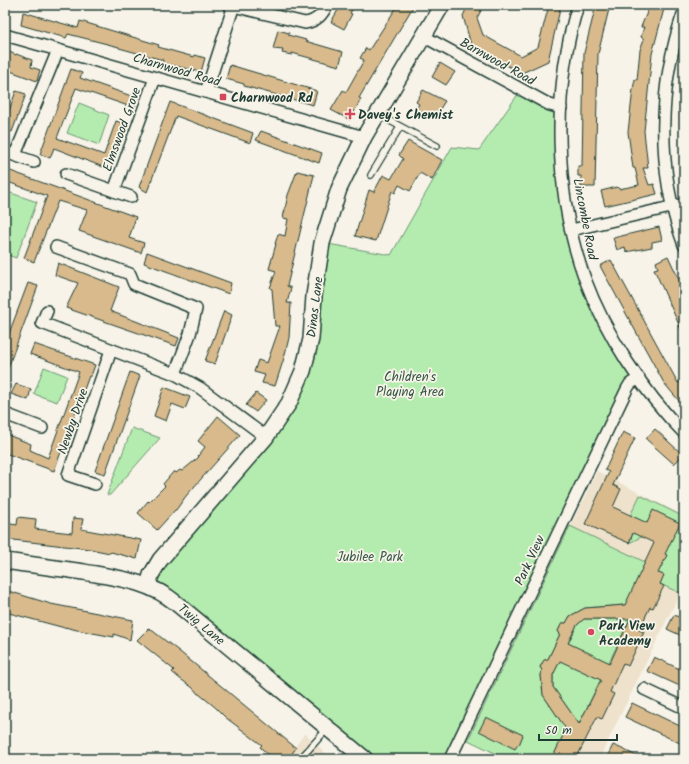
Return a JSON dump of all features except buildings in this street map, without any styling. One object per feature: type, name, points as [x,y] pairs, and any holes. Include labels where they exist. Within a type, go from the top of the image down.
[{"type":"street","points":[[206,92],[232,6],[305,23],[311,22],[318,18],[327,5]]},
{"type":"street","name":"Dinas Lane","points":[[148,586],[151,575],[160,560],[266,437],[289,403],[303,371],[311,339],[314,296],[322,243],[339,189],[364,136],[442,5]]},
{"type":"street","name":"Lincombe Road","points":[[578,5],[566,64],[561,108],[563,177],[566,206],[571,230],[585,278],[595,304],[615,341],[639,378],[662,409],[684,433]]},
{"type":"street","points":[[684,11],[672,55],[664,105],[665,155],[678,206],[684,245]]},
{"type":"street","name":"Charnwood Road","points":[[5,35],[364,136]]},
{"type":"street","name":"Barnwood Road","points":[[423,36],[550,105],[561,108]]},
{"type":"street","points":[[34,162],[10,154],[58,50]]},
{"type":"street","name":"Elmswood Grove","points":[[114,191],[155,78]]},
{"type":"street","name":"Elmswood Grove","points":[[66,174],[131,197]]},
{"type":"street","points":[[571,230],[678,206]]},
{"type":"street","points":[[56,247],[130,274],[134,284],[196,308],[190,334],[175,374]]},
{"type":"street","points":[[46,311],[42,323],[175,374],[200,388],[266,437]]},
{"type":"street","name":"Newby Drive","points":[[95,484],[68,475],[111,350]]},
{"type":"street","name":"Park View","points":[[450,759],[627,389],[630,384],[639,378]]},
{"type":"street","points":[[5,414],[42,428]]},
{"type":"street","name":"Twig Lane","points":[[5,561],[125,579],[148,586],[161,592],[176,602],[365,759]]},
{"type":"street","points":[[644,689],[684,708]]},
{"type":"lane","points":[[377,114],[437,146]]},
{"type":"lane","points":[[372,175],[400,126]]},
{"type":"lane","points":[[300,759],[328,728]]},
{"type":"shaded area","name":"Park View Academy","points":[[597,471],[684,516],[684,585],[599,759],[507,759],[468,740]]},
{"type":"shaded area","points":[[305,733],[325,753],[333,759],[286,759]]},
{"type":"green space","name":"Jubilee Park","points":[[521,90],[560,117],[568,230],[633,381],[450,759],[365,759],[148,586],[289,403],[303,371],[322,243],[391,255],[452,147],[479,150]]},
{"type":"green space","points":[[79,103],[109,115],[99,145],[67,133]]},
{"type":"green space","points":[[5,191],[37,202],[16,258],[5,254]]},
{"type":"green space","points":[[44,367],[67,376],[57,402],[34,394]]},
{"type":"green space","points":[[132,428],[160,438],[110,495],[107,495]]},
{"type":"green space","points":[[640,495],[684,517],[684,585],[680,593],[660,584],[663,575],[658,573],[666,556],[664,554],[679,523],[653,511],[641,537],[629,543],[639,520],[630,516]]},
{"type":"green space","points":[[570,526],[645,562],[636,604],[585,608],[570,616],[566,623],[562,623],[558,631],[560,634],[548,659],[544,661],[540,667],[542,670],[543,695],[569,733],[562,738],[552,759],[507,759],[468,740]]},
{"type":"green space","points":[[584,619],[630,619],[579,724],[553,687],[553,675],[577,625]]},
{"type":"place","name":"Charnwood Rd","points":[[223,97]]},
{"type":"place","name":"Davey's Chemist","points":[[350,114]]},
{"type":"place","name":"Park View Academy","points":[[591,632]]},
{"type":"park label","name":"Children's Playing Area","points":[[410,384]]}]
